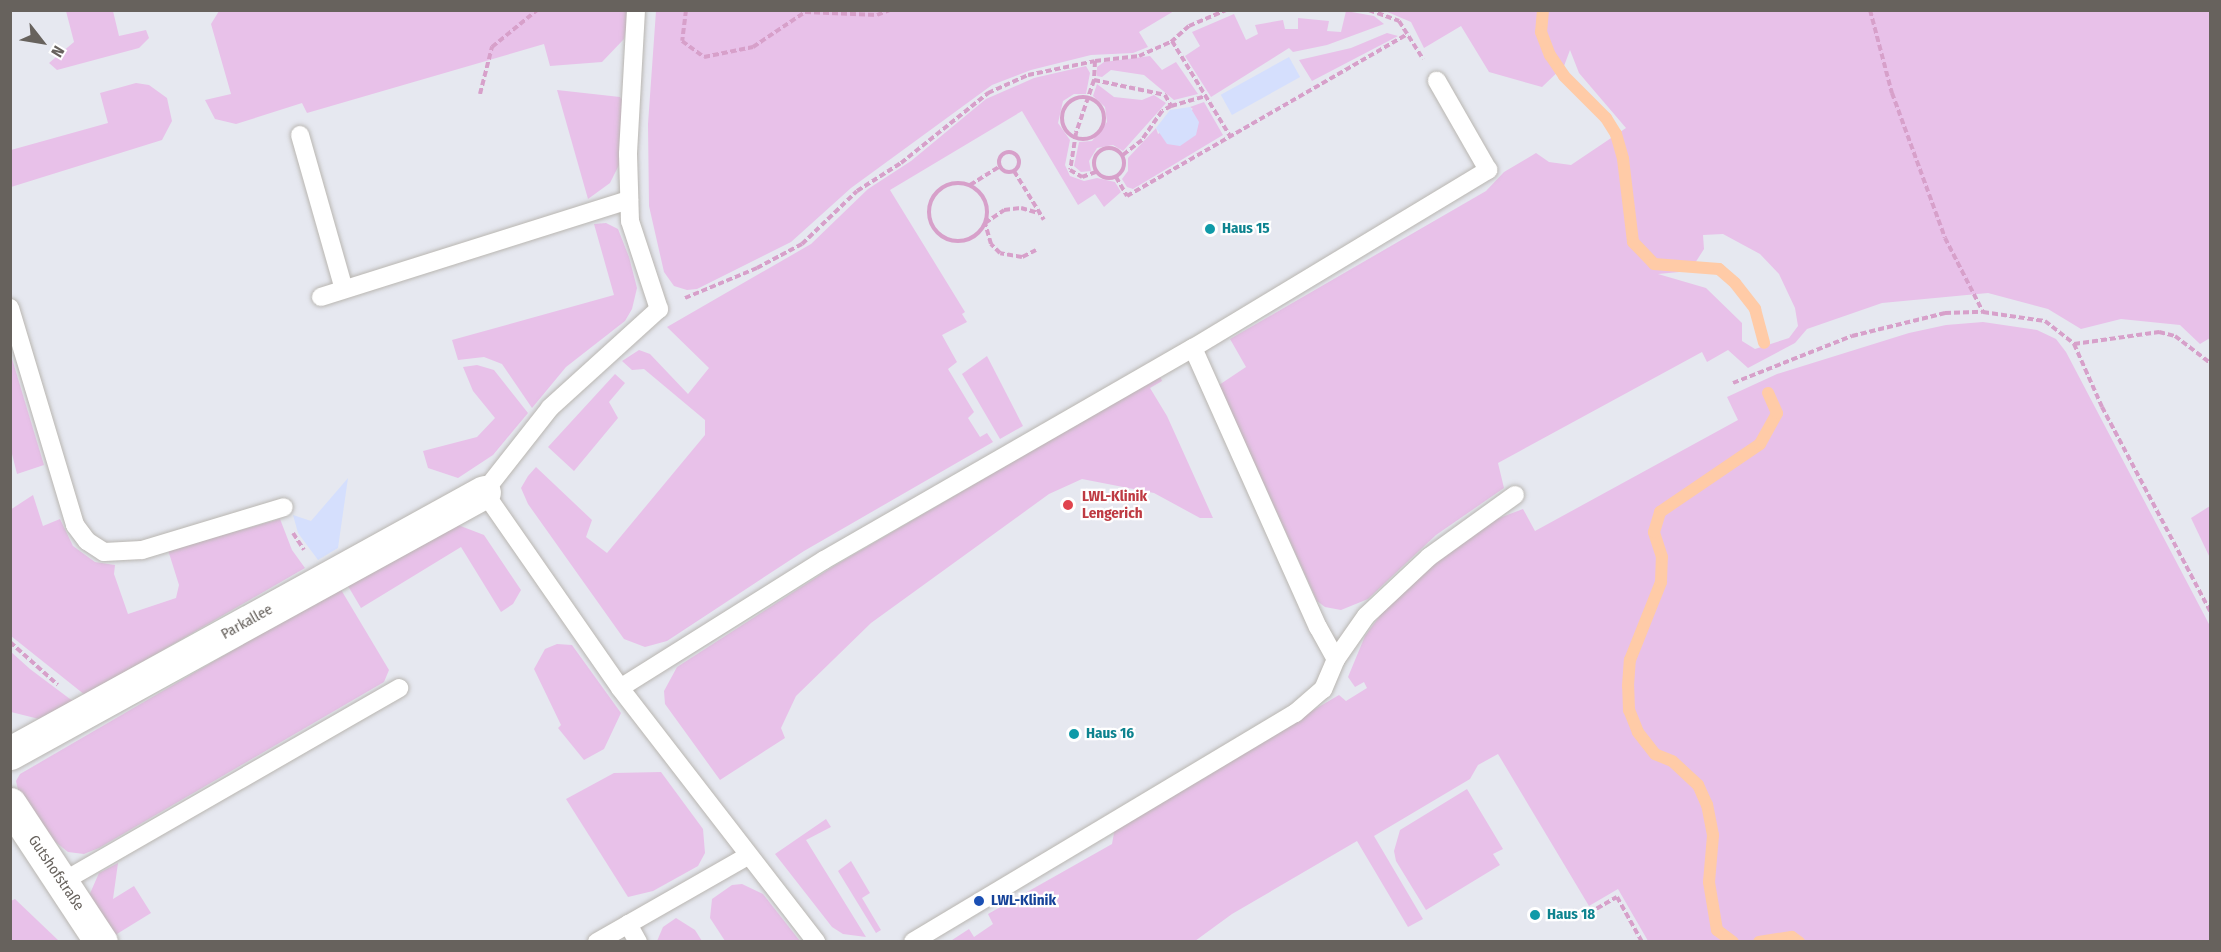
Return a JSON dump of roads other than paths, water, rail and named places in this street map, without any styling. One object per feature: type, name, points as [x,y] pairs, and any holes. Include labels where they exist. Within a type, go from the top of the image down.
[{"type":"street","name":"Parkallee","points":[[10,753],[484,492]]},
{"type":"street","name":"Gutshofstraße","points":[[10,804],[101,942]]},
{"type":"lane","points":[[636,10],[630,221],[659,309],[550,408],[484,492],[620,688],[747,856],[816,942]]},
{"type":"lane","points":[[620,688],[824,560],[1193,348],[1488,170],[1437,81]]},
{"type":"lane","points":[[300,135],[344,289]]},
{"type":"lane","points":[[321,297],[629,200]]},
{"type":"lane","points":[[10,309],[75,525],[87,541],[104,552],[142,550],[284,507]]},
{"type":"lane","points":[[1193,348],[1318,627],[1336,659]]},
{"type":"lane","points":[[913,942],[1294,713],[1323,689],[1336,659],[1366,616],[1428,556],[1515,495]]},
{"type":"lane","points":[[62,882],[399,688]]},
{"type":"lane","points":[[597,942],[747,856]]},
{"type":"lane","points":[[628,924],[638,942]]},
{"type":"waterway","points":[[1543,10],[1541,32],[1550,55],[1564,76],[1606,118],[1616,134],[1623,159],[1633,242],[1654,264],[1719,269],[1735,283],[1755,309],[1764,343]]},
{"type":"waterway","points":[[1733,942],[1717,930],[1709,882],[1713,835],[1707,805],[1698,785],[1672,761],[1655,754],[1638,732],[1629,710],[1628,686],[1630,660],[1661,582],[1662,557],[1654,532],[1660,512],[1760,444],[1777,413],[1768,393]]},
{"type":"waterway","points":[[1759,942],[1792,937],[1799,942]]},
{"type":"place","name":"Haus 15","points":[[1210,229]]},
{"type":"place","name":"LWL-Klinik Lengerich","points":[[1068,505]]},
{"type":"place","name":"Haus 16","points":[[1074,734]]},
{"type":"place","name":"LWL-Klinik","points":[[979,901]]},
{"type":"place","name":"Haus 18","points":[[1535,915]]}]
